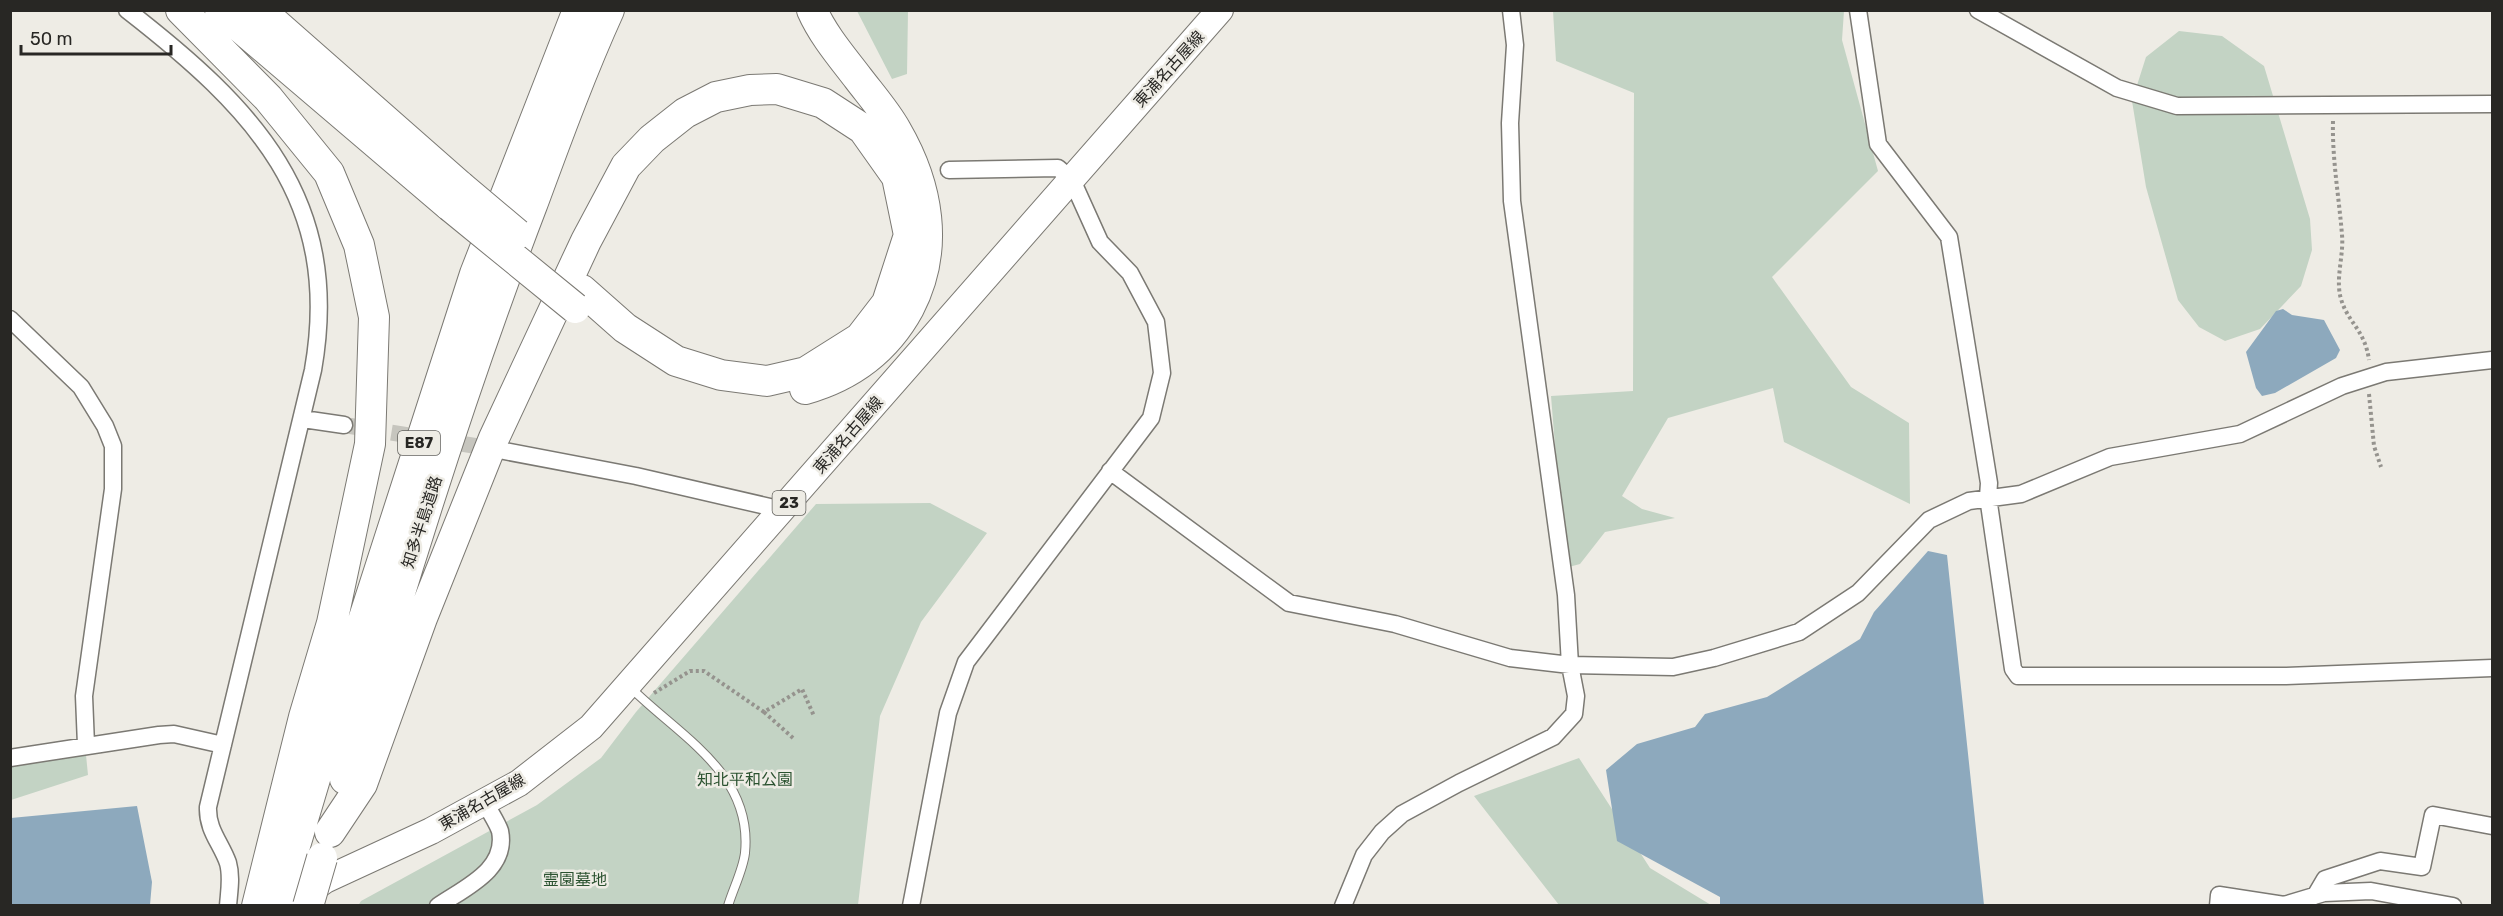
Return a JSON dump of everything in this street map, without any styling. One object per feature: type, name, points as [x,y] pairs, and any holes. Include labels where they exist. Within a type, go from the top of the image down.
[{"type":"highway","points":[[181,10],[268,98],[329,173],[359,245],[374,317],[370,444],[273,897]]},
{"type":"highway","points":[[220,10],[455,196],[579,299],[634,355],[662,372],[692,385],[754,396],[790,393],[822,384],[859,366],[895,333],[918,290],[926,258],[928,226],[923,187],[896,129],[828,37],[812,10]]},
{"type":"highway","points":[[260,10],[455,196]]},
{"type":"highway","name":"知多半島道路","points":[[273,897],[315,772],[404,487],[475,274],[578,10]]},
{"type":"highway","name":"知多半島道路","points":[[308,906],[382,650],[463,393],[550,155],[609,10]]},
{"type":"highway","points":[[326,845],[362,784],[422,618],[494,438],[586,241],[626,166],[652,139],[685,113],[716,97],[750,90],[777,89],[824,103],[863,129],[897,177],[909,235],[887,303],[860,338],[806,372],[766,381],[722,375],[676,361],[579,299]]},
{"type":"main road","name":"東浦名古屋線","points":[[273,897],[326,880],[431,831],[519,783],[636,693],[783,510],[1220,10]]},
{"type":"street","points":[[127,10],[158,34],[235,106],[266,142],[305,212],[318,272],[319,338],[303,419],[208,807],[212,833],[228,864],[230,877],[228,906]]},
{"type":"street","points":[[1343,906],[1364,855],[1382,832],[1402,814],[1458,783],[1553,737],[1574,714],[1576,696],[1570,665],[1566,595],[1512,201],[1510,123],[1515,45],[1511,10]]},
{"type":"street","points":[[1858,10],[1878,144],[1949,237],[1989,483],[1988,496],[2013,669],[2018,676],[2286,676],[2493,668]]},
{"type":"street","points":[[1978,10],[2117,88],[2177,106],[2333,107],[2493,104]]},
{"type":"street","points":[[911,906],[948,713],[966,662],[1151,418],[1162,372],[1156,322],[1143,294],[1130,273],[1100,242],[1072,180],[1058,168],[949,170]]},
{"type":"street","points":[[10,319],[81,387],[105,426],[113,446],[112,489],[84,696],[86,745]]},
{"type":"street","points":[[1110,471],[1289,603],[1395,624],[1510,658],[1570,665],[1673,668],[1799,632],[1858,593],[1929,520],[1969,501],[1988,496],[2021,494],[2110,457],[2240,434],[2342,386],[2386,372],[2493,360]]},
{"type":"street","points":[[303,419],[344,425]]},
{"type":"street","points":[[499,450],[636,476],[783,510]]},
{"type":"street","points":[[10,758],[86,745],[174,734],[223,746]]},
{"type":"street","points":[[438,906],[484,875],[496,862],[500,848],[500,831],[485,802]]},
{"type":"street","points":[[2315,896],[2325,879],[2380,861],[2422,867],[2433,815],[2493,826]]},
{"type":"street","points":[[2218,906],[2219,895],[2284,905],[2315,896],[2371,891],[2453,906]]},
{"type":"lane","points":[[636,693],[710,761],[732,785],[741,805],[745,829],[745,855],[728,906]]},
{"type":"path","points":[[2333,107],[2336,189],[2342,236],[2340,297],[2347,314],[2367,343],[2367,378],[2373,436],[2381,467]]},
{"type":"path","points":[[636,693],[690,671],[704,670],[764,712],[793,738]]},
{"type":"path","points":[[764,712],[802,689],[814,716]]},
{"type":"green space","points":[[857,11],[908,11],[907,74],[892,79]]},
{"type":"green space","points":[[1553,11],[1844,11],[1842,40],[1878,171],[1772,277],[1851,387],[1909,423],[1910,504],[1784,442],[1773,388],[1668,418],[1622,496],[1642,509],[1675,518],[1605,532],[1580,564],[1565,568],[1551,396],[1633,391],[1634,93],[1556,61]]},
{"type":"green space","points":[[2179,31],[2222,36],[2264,66],[2310,219],[2312,250],[2301,286],[2260,329],[2225,341],[2199,327],[2178,300],[2146,187],[2132,101],[2146,57]]},
{"type":"green space","name":"知北平和公園","points":[[930,503],[987,533],[921,622],[880,716],[858,905],[358,906],[361,901],[537,805],[601,758],[636,712],[816,504]]},
{"type":"green space","points":[[86,755],[88,775],[11,800],[11,767]]},
{"type":"green space","points":[[1579,758],[1650,868],[1711,905],[1559,905],[1474,796]]},
{"type":"water","points":[[2283,309],[2292,315],[2324,320],[2340,350],[2336,358],[2275,393],[2262,396],[2256,388],[2246,352],[2276,311]]},
{"type":"water","points":[[1928,551],[1947,555],[1984,905],[1720,905],[1720,897],[1617,841],[1606,770],[1637,744],[1695,727],[1705,714],[1767,697],[1860,639],[1874,612]]},
{"type":"water","points":[[137,806],[152,882],[150,905],[11,905],[11,818]]},
{"type":"tunnel","points":[[344,425],[495,449]]},
{"type":"park label","name":"霊園墓地","points":[[575,879]]}]
